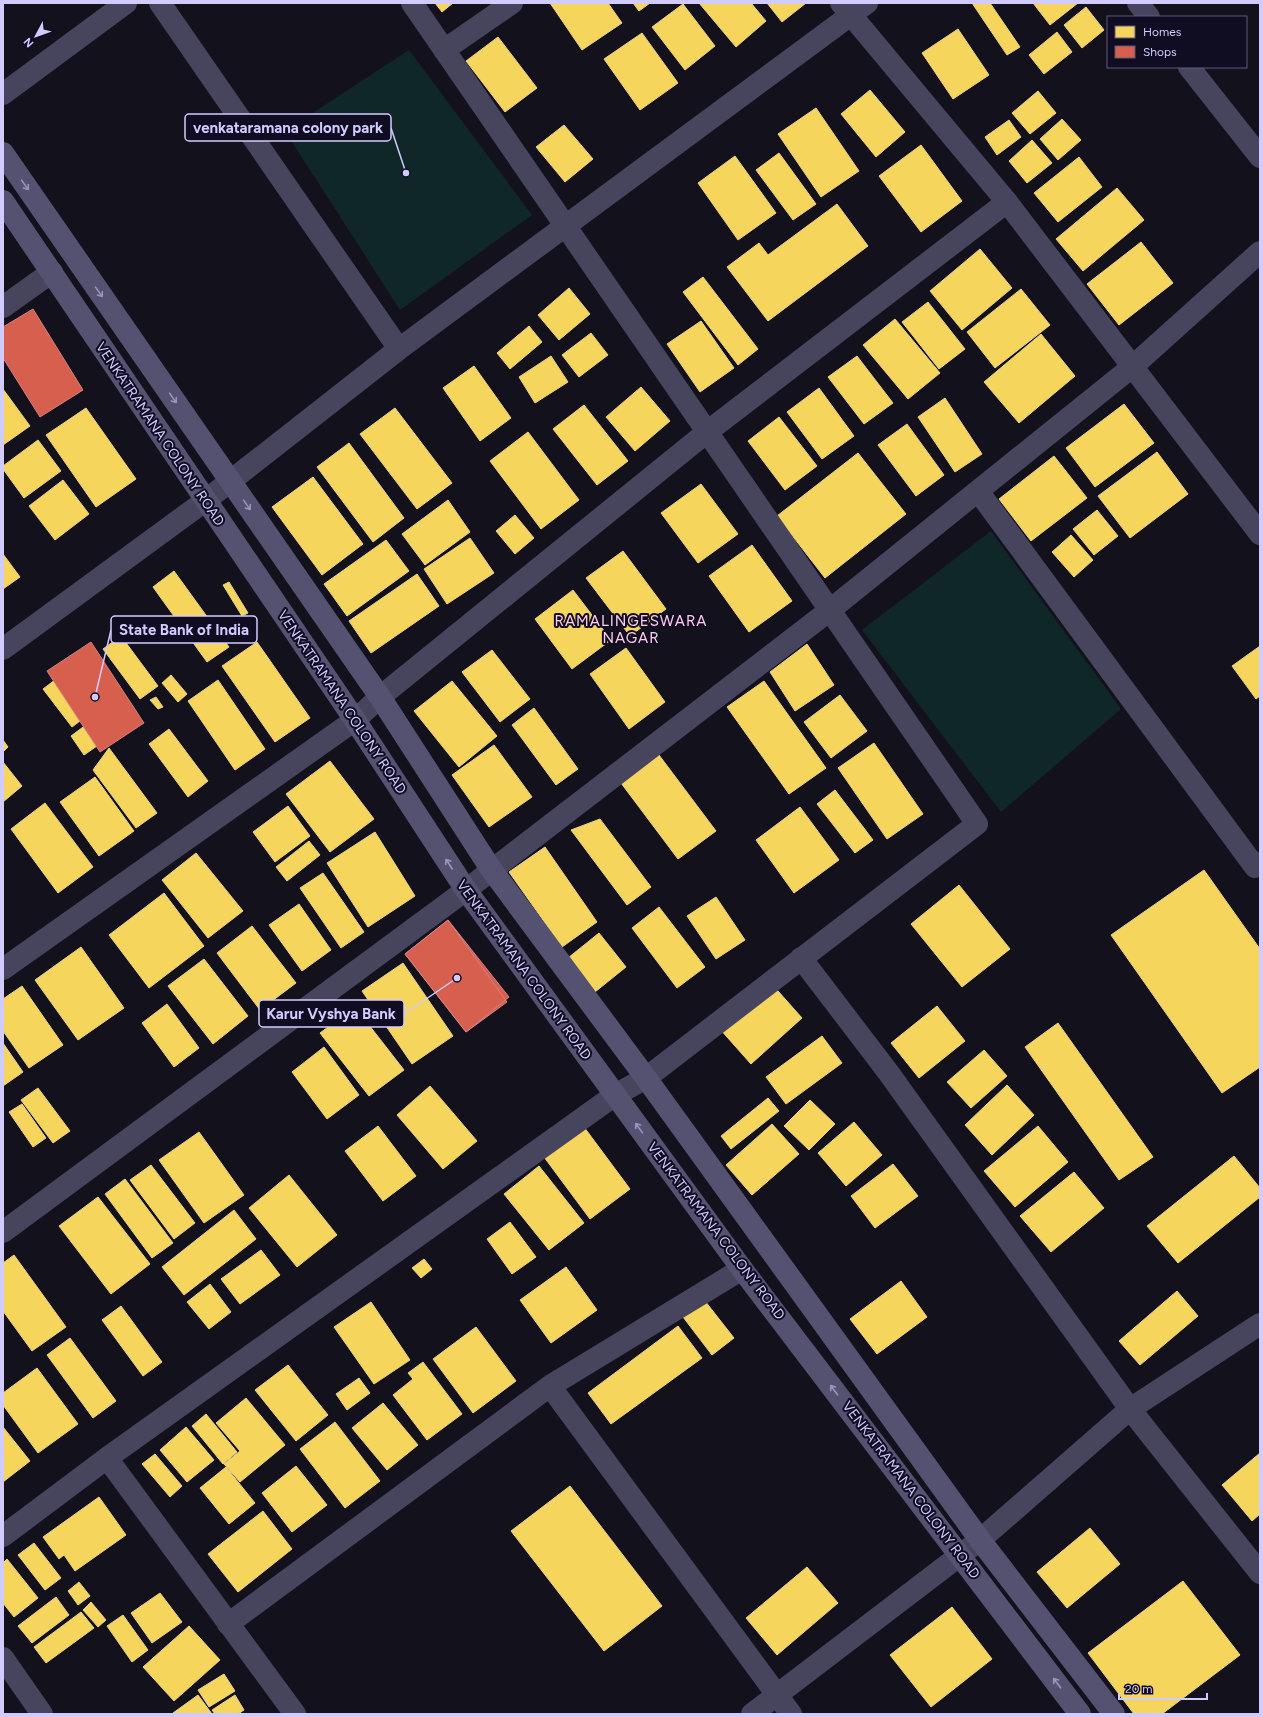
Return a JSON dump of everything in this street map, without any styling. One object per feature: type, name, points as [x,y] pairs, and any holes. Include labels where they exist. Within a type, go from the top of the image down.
[{"type":"main road","points":[[3,153],[380,697],[491,869],[646,1078],[980,1540],[1114,1714]]},
{"type":"main road","name":"VENKATRAMANA COLONY ROAD","points":[[3,201],[205,501],[355,720],[466,890],[742,1269],[1080,1714]]},
{"type":"street","points":[[3,94],[126,3]]},
{"type":"street","points":[[160,3],[399,349]]},
{"type":"street","points":[[3,1536],[108,1458],[615,1095],[646,1078],[977,824],[412,3]]},
{"type":"street","points":[[444,50],[512,3]]},
{"type":"street","points":[[1138,3],[1148,16]]},
{"type":"street","points":[[3,649],[205,501],[399,349],[566,227],[853,7],[1007,202],[1260,534]]},
{"type":"street","points":[[1190,68],[1260,156]]},
{"type":"street","points":[[3,969],[355,720],[380,697],[707,432],[1007,202]]},
{"type":"street","points":[[3,1232],[466,890],[491,869],[830,610],[1132,367],[1260,252]]},
{"type":"street","points":[[3,307],[52,272]]},
{"type":"street","points":[[978,491],[1258,868]]},
{"type":"street","points":[[801,958],[888,1072],[1130,1409],[1260,1573]]},
{"type":"street","points":[[228,1624],[550,1386],[742,1269]]},
{"type":"street","points":[[752,1714],[980,1540],[1130,1409],[1260,1324]]},
{"type":"street","points":[[550,1386],[792,1714]]},
{"type":"street","points":[[108,1458],[295,1714]]},
{"type":"street","points":[[3,1658],[39,1713]]},
{"type":"green space","points":[[409,50],[532,215],[400,310],[285,131]]},
{"type":"green space","points":[[991,531],[1121,709],[1001,812],[862,630]]},
{"type":"building: Homes","points":[[435,3],[453,3],[442,12]]},
{"type":"building: Homes","points":[[550,3],[608,3],[622,23],[582,50]]},
{"type":"building: Homes","points":[[633,3],[650,3],[639,11]]},
{"type":"building: Homes","points":[[699,3],[751,3],[766,21],[736,47]]},
{"type":"building: Homes","points":[[767,3],[806,3],[782,22]]},
{"type":"building: Homes","points":[[972,3],[990,3],[1020,47],[1007,55]]},
{"type":"building: Homes","points":[[1033,3],[1078,3],[1050,25]]},
{"type":"building: Homes","points":[[683,4],[715,46],[685,70],[652,27]]},
{"type":"building: Homes","points":[[1086,7],[1104,30],[1082,48],[1064,25]]},
{"type":"building: Homes","points":[[958,29],[989,75],[953,99],[922,53]]},
{"type":"building: Homes","points":[[1057,32],[1072,52],[1044,74],[1029,55]]},
{"type":"building: Homes","points":[[642,33],[678,83],[640,110],[604,59]]},
{"type":"building: Homes","points":[[498,37],[537,88],[505,112],[466,61]]},
{"type":"building: Homes","points":[[870,90],[905,132],[876,157],[841,114]]},
{"type":"building: Homes","points":[[1038,91],[1056,113],[1030,134],[1012,113]]},
{"type":"building: Homes","points":[[816,108],[859,171],[821,197],[778,134]]},
{"type":"building: Homes","points":[[1062,119],[1081,140],[1058,160],[1040,139]]},
{"type":"building: Homes","points":[[1009,120],[1021,137],[997,155],[985,137]]},
{"type":"building: Homes","points":[[564,125],[593,159],[565,182],[536,147]]},
{"type":"building: Homes","points":[[1032,140],[1052,163],[1027,183],[1009,161]]},
{"type":"building: Homes","points":[[921,145],[962,201],[921,232],[879,176]]},
{"type":"building: Homes","points":[[779,153],[816,204],[793,220],[756,170]]},
{"type":"building: Homes","points":[[735,156],[776,213],[738,240],[698,183]]},
{"type":"building: Homes","points":[[1079,157],[1102,187],[1058,222],[1034,193]]},
{"type":"building: Homes","points":[[1117,188],[1144,220],[1083,271],[1056,239]]},
{"type":"building: Homes","points":[[837,204],[868,246],[768,321],[727,267],[759,243],[768,255]]},
{"type":"building: Homes","points":[[1141,242],[1173,283],[1119,325],[1087,284]]},
{"type":"building: Homes","points":[[980,249],[1012,288],[962,330],[930,291]]},
{"type":"building: Homes","points":[[703,277],[758,349],[738,365],[683,292]]},
{"type":"building: Homes","points":[[569,288],[590,314],[559,340],[538,315]]},
{"type":"building: Homes","points":[[1021,289],[1050,325],[995,368],[967,332]]},
{"type":"building: Homes","points":[[928,302],[965,349],[939,369],[902,322]]},
{"type":"building: Homes","points":[[895,319],[940,373],[908,399],[863,345]]},
{"type":"building: Homes","points":[[701,321],[734,368],[700,392],[667,344]]},
{"type":"building: Homes","points":[[529,326],[542,342],[510,369],[497,353]]},
{"type":"building: Homes","points":[[591,333],[608,355],[579,377],[562,355]]},
{"type":"building: Homes","points":[[1041,334],[1075,376],[1019,423],[984,382]]},
{"type":"building: Homes","points":[[551,356],[568,382],[535,403],[519,377]]},
{"type":"building: Homes","points":[[857,356],[893,403],[864,424],[828,377]]},
{"type":"building: Homes","points":[[474,366],[511,418],[480,441],[443,388]]},
{"type":"building: Homes","points":[[641,387],[670,421],[635,451],[606,417]]},
{"type":"building: Homes","points":[[819,388],[854,436],[822,459],[787,412]]},
{"type":"building: Homes","points":[[3,389],[30,426],[3,445]]},
{"type":"building: Homes","points":[[945,398],[982,454],[955,472],[918,417]]},
{"type":"building: Homes","points":[[1124,404],[1154,443],[1095,487],[1066,448]]},
{"type":"building: Homes","points":[[584,405],[628,461],[597,485],[553,429]]},
{"type":"building: Homes","points":[[86,408],[136,479],[96,507],[46,435]]},
{"type":"building: Homes","points":[[395,408],[452,483],[417,509],[360,434]]},
{"type":"building: Homes","points":[[779,417],[817,466],[785,490],[748,441]]},
{"type":"building: Homes","points":[[907,424],[944,475],[916,496],[878,445]]},
{"type":"building: Homes","points":[[528,432],[579,500],[541,529],[490,461]]},
{"type":"building: Homes","points":[[38,440],[61,471],[24,498],[3,469],[3,466]]},
{"type":"building: Homes","points":[[349,443],[404,518],[373,542],[317,467]]},
{"type":"building: Homes","points":[[1157,452],[1188,494],[1130,538],[1098,496]]},
{"type":"building: Homes","points":[[858,453],[906,514],[825,578],[777,516]]},
{"type":"building: Homes","points":[[1054,456],[1087,498],[1031,541],[999,499]]},
{"type":"building: Homes","points":[[313,477],[363,544],[322,575],[272,507]]},
{"type":"building: Homes","points":[[63,480],[89,514],[55,540],[29,506]]},
{"type":"building: Homes","points":[[701,484],[738,534],[698,563],[661,513]]},
{"type":"building: Homes","points":[[448,500],[470,532],[425,565],[402,534]]},
{"type":"building: Homes","points":[[1097,510],[1118,536],[1094,555],[1073,529]]},
{"type":"building: Homes","points":[[515,515],[534,538],[515,554],[496,531]]},
{"type":"building: Homes","points":[[1071,535],[1093,560],[1074,577],[1052,552]]},
{"type":"building: Homes","points":[[470,538],[494,573],[447,604],[424,569]]},
{"type":"building: Homes","points":[[386,540],[409,571],[347,616],[324,584]]},
{"type":"building: Homes","points":[[752,545],[792,601],[749,632],[709,576]]},
{"type":"building: Homes","points":[[623,551],[666,609],[630,636],[586,578]]},
{"type":"building: Homes","points":[[3,554],[20,577],[3,589]]},
{"type":"building: Homes","points":[[174,571],[229,647],[207,662],[153,587]]},
{"type":"building: Homes","points":[[417,574],[439,606],[371,653],[349,621]]},
{"type":"building: Homes","points":[[229,582],[248,613],[242,616],[223,585]]},
{"type":"building: Homes","points":[[573,590],[611,640],[572,669],[535,619]]},
{"type":"building: Homes","points":[[121,636],[158,686],[140,699],[103,649]]},
{"type":"building: Homes","points":[[257,642],[310,718],[275,742],[222,666]]},
{"type":"building: Homes","points":[[807,644],[834,685],[795,711],[770,672]]},
{"type":"building: Homes","points":[[1260,646],[1260,696],[1256,699],[1232,666]]},
{"type":"building: Homes","points":[[626,648],[665,702],[629,729],[590,674]]},
{"type":"building: Homes","points":[[492,650],[530,699],[500,722],[462,672]]},
{"type":"building: Homes","points":[[79,662],[108,700],[72,727],[43,689]]},
{"type":"building: Homes","points":[[171,675],[187,694],[178,702],[162,683]]},
{"type":"building: Homes","points":[[218,680],[265,749],[235,770],[188,701]]},
{"type":"building: Homes","points":[[452,681],[497,736],[459,767],[414,711]]},
{"type":"building: Homes","points":[[764,681],[826,768],[789,794],[727,707]]},
{"type":"building: Homes","points":[[840,695],[867,731],[831,758],[804,722]]},
{"type":"building: Homes","points":[[156,697],[163,707],[158,709],[150,700]]},
{"type":"building: Homes","points":[[534,708],[578,769],[556,785],[512,725]]},
{"type":"building: Homes","points":[[106,710],[120,730],[84,755],[71,736]]},
{"type":"building: Homes","points":[[169,729],[208,781],[188,797],[149,744]]},
{"type":"building: Homes","points":[[3,740],[8,747],[3,752]]},
{"type":"building: Homes","points":[[874,743],[923,814],[887,839],[838,768]]},
{"type":"building: Homes","points":[[494,745],[532,797],[489,827],[452,775]]},
{"type":"building: Homes","points":[[109,748],[157,813],[136,828],[93,770]]},
{"type":"building: Homes","points":[[659,755],[716,831],[678,859],[621,783]]},
{"type":"building: Homes","points":[[330,761],[374,819],[330,852],[286,794]]},
{"type":"building: Homes","points":[[3,762],[22,786],[3,802]]},
{"type":"building: Homes","points":[[95,777],[134,831],[99,856],[60,802]]},
{"type":"building: Homes","points":[[835,790],[873,840],[855,853],[817,804]]},
{"type":"building: Homes","points":[[45,803],[93,867],[58,893],[11,829]]},
{"type":"building: Homes","points":[[288,806],[310,836],[275,862],[253,832]]},
{"type":"building: Homes","points":[[800,807],[839,860],[794,893],[756,840]]},
{"type":"building: Homes","points":[[600,819],[651,887],[627,905],[571,830]]},
{"type":"building: Homes","points":[[375,832],[415,896],[368,927],[327,863]]},
{"type":"building: Homes","points":[[309,841],[320,855],[287,881],[276,867]]},
{"type":"building: Homes","points":[[545,847],[597,922],[562,947],[509,872]]},
{"type":"building: Homes","points":[[196,853],[243,911],[208,938],[162,880]]},
{"type":"building: Homes","points":[[1204,870],[1260,949],[1260,1067],[1222,1093],[1111,935]]},
{"type":"building: Homes","points":[[323,873],[364,932],[341,948],[300,888]]},
{"type":"building: Homes","points":[[959,885],[1010,949],[962,987],[911,924]]},
{"type":"building: Homes","points":[[164,893],[204,946],[149,988],[109,935]]},
{"type":"building: Homes","points":[[716,897],[745,940],[716,959],[687,916]]},
{"type":"building: Homes","points":[[299,904],[331,950],[302,971],[269,925]]},
{"type":"building: Homes","points":[[659,907],[705,967],[677,988],[632,928]]},
{"type":"building: Homes","points":[[252,926],[296,983],[260,1010],[217,953]]},
{"type":"building: Homes","points":[[599,933],[626,967],[590,996],[563,962]]},
{"type":"building: Homes","points":[[81,947],[124,1008],[78,1040],[35,980]]},
{"type":"building: Homes","points":[[204,959],[248,1016],[213,1044],[168,986]]},
{"type":"building: Homes","points":[[403,963],[453,1036],[412,1064],[362,991]]},
{"type":"building: Homes","points":[[770,982],[802,1018],[751,1064],[719,1028]]},
{"type":"building: Homes","points":[[22,986],[63,1045],[29,1068],[3,1031],[3,999]]},
{"type":"building: Homes","points":[[167,1004],[199,1048],[174,1067],[142,1023]]},
{"type":"building: Homes","points":[[937,1006],[965,1041],[919,1078],[891,1043]]},
{"type":"building: Homes","points":[[355,1007],[404,1070],[369,1096],[320,1033]]},
{"type":"building: Homes","points":[[1058,1023],[1153,1157],[1119,1180],[1025,1047]]},
{"type":"building: Homes","points":[[822,1036],[842,1063],[786,1104],[766,1077]]},
{"type":"building: Homes","points":[[3,1043],[23,1072],[3,1086]]},
{"type":"building: Homes","points":[[324,1047],[359,1095],[327,1119],[292,1072]]},
{"type":"building: Homes","points":[[984,1050],[1007,1076],[971,1108],[947,1082]]},
{"type":"building: Homes","points":[[1007,1085],[1034,1115],[992,1155],[965,1125]]},
{"type":"building: Homes","points":[[430,1086],[477,1141],[443,1169],[397,1115]]},
{"type":"building: Homes","points":[[38,1088],[70,1131],[53,1143],[21,1100]]},
{"type":"building: Homes","points":[[768,1098],[779,1111],[731,1149],[721,1136]]},
{"type":"building: Homes","points":[[810,1100],[835,1124],[809,1150],[784,1126]]},
{"type":"building: Homes","points":[[22,1104],[46,1138],[33,1147],[9,1112]]},
{"type":"building: Homes","points":[[854,1122],[882,1155],[846,1186],[818,1153]]},
{"type":"building: Homes","points":[[772,1124],[799,1154],[752,1195],[726,1165]]},
{"type":"building: Homes","points":[[378,1126],[416,1176],[383,1201],[345,1151]]},
{"type":"building: Homes","points":[[1038,1126],[1068,1162],[1015,1207],[984,1171]]},
{"type":"building: Homes","points":[[584,1127],[630,1189],[590,1219],[544,1157]]},
{"type":"building: Homes","points":[[199,1132],[244,1195],[204,1223],[159,1160]]},
{"type":"building: Homes","points":[[1234,1156],[1260,1188],[1260,1197],[1178,1263],[1147,1226]]},
{"type":"building: Homes","points":[[893,1164],[918,1196],[875,1228],[851,1196]]},
{"type":"building: Homes","points":[[151,1165],[195,1223],[174,1239],[130,1180]]},
{"type":"building: Homes","points":[[539,1166],[584,1223],[549,1250],[504,1194]]},
{"type":"building: Homes","points":[[1074,1172],[1104,1208],[1051,1252],[1020,1216]]},
{"type":"building: Homes","points":[[289,1175],[337,1235],[297,1267],[249,1208]]},
{"type":"building: Homes","points":[[125,1179],[173,1243],[152,1258],[105,1194]]},
{"type":"building: Homes","points":[[98,1197],[150,1264],[111,1294],[59,1226]]},
{"type":"building: Homes","points":[[234,1210],[256,1239],[184,1295],[162,1267]]},
{"type":"building: Homes","points":[[510,1222],[536,1257],[512,1274],[487,1239]]},
{"type":"building: Homes","points":[[261,1250],[280,1275],[240,1304],[221,1279]]},
{"type":"building: Homes","points":[[14,1255],[66,1327],[32,1351],[3,1311],[3,1263]]},
{"type":"building: Homes","points":[[424,1259],[432,1269],[421,1278],[412,1268]]},
{"type":"building: Homes","points":[[566,1267],[597,1310],[551,1343],[520,1300]]},
{"type":"building: Homes","points":[[901,1281],[927,1317],[877,1354],[850,1319]]},
{"type":"building: Homes","points":[[210,1284],[231,1312],[209,1329],[187,1302]]},
{"type":"building: Homes","points":[[1177,1291],[1198,1316],[1140,1365],[1119,1341]]},
{"type":"building: Homes","points":[[705,1301],[734,1338],[712,1355],[683,1317]]},
{"type":"building: Homes","points":[[371,1302],[410,1360],[374,1384],[334,1327]]},
{"type":"building: Homes","points":[[121,1306],[162,1362],[143,1376],[102,1320]]},
{"type":"building: Homes","points":[[678,1326],[702,1358],[611,1424],[588,1393]]},
{"type":"building: Homes","points":[[476,1327],[516,1381],[473,1413],[433,1359]]},
{"type":"building: Homes","points":[[70,1338],[116,1401],[93,1418],[47,1355]]},
{"type":"building: Homes","points":[[423,1362],[462,1414],[427,1440],[393,1395],[413,1379],[408,1373]]},
{"type":"building: Homes","points":[[288,1365],[328,1415],[296,1441],[255,1390]]},
{"type":"building: Homes","points":[[37,1368],[78,1424],[38,1453],[3,1405],[3,1393]]},
{"type":"building: Homes","points":[[359,1378],[370,1393],[347,1410],[336,1394]]},
{"type":"building: Homes","points":[[246,1398],[285,1445],[240,1482],[224,1464],[240,1451],[216,1423]]},
{"type":"building: Homes","points":[[383,1403],[418,1445],[387,1470],[352,1428]]},
{"type":"building: Homes","points":[[206,1414],[237,1452],[223,1464],[192,1426]]},
{"type":"building: Homes","points":[[335,1422],[380,1481],[345,1508],[300,1449]]},
{"type":"building: Homes","points":[[3,1427],[30,1461],[3,1482]]},
{"type":"building: Homes","points":[[186,1427],[214,1460],[187,1482],[160,1450]]},
{"type":"building: Homes","points":[[1260,1453],[1260,1514],[1252,1521],[1222,1485]]},
{"type":"building: Homes","points":[[155,1454],[182,1486],[170,1497],[142,1464]]},
{"type":"building: Homes","points":[[296,1466],[327,1505],[292,1532],[262,1493]]},
{"type":"building: Homes","points":[[226,1467],[255,1503],[229,1524],[200,1488]]},
{"type":"building: Homes","points":[[570,1486],[662,1606],[604,1651],[511,1531]]},
{"type":"building: Homes","points":[[99,1497],[126,1535],[75,1571],[64,1555],[59,1559],[43,1537]]},
{"type":"building: Homes","points":[[263,1511],[292,1549],[238,1592],[208,1554]]},
{"type":"building: Homes","points":[[1090,1528],[1120,1564],[1067,1608],[1037,1572]]},
{"type":"building: Homes","points":[[34,1543],[61,1578],[45,1590],[18,1555]]},
{"type":"building: Homes","points":[[7,1559],[38,1598],[14,1617],[3,1603],[3,1563]]},
{"type":"building: Homes","points":[[807,1567],[838,1603],[777,1655],[746,1618]]},
{"type":"building: Homes","points":[[1183,1581],[1240,1655],[1162,1714],[1134,1714],[1088,1653]]},
{"type":"building: Homes","points":[[79,1582],[90,1596],[78,1605],[68,1591]]},
{"type":"building: Homes","points":[[160,1593],[182,1622],[152,1643],[131,1613]]},
{"type":"building: Homes","points":[[56,1597],[69,1615],[32,1643],[18,1626]]},
{"type":"building: Homes","points":[[91,1602],[106,1620],[98,1627],[83,1610]]},
{"type":"building: Homes","points":[[952,1607],[992,1659],[931,1707],[890,1655]]},
{"type":"building: Homes","points":[[81,1612],[94,1628],[46,1663],[34,1647]]},
{"type":"building: Homes","points":[[123,1615],[148,1650],[132,1662],[107,1626]]},
{"type":"building: Homes","points":[[189,1626],[220,1660],[174,1701],[143,1667]]},
{"type":"building: Homes","points":[[224,1674],[235,1691],[209,1707],[198,1690]]},
{"type":"building: Homes","points":[[198,1695],[212,1714],[173,1714],[173,1713]]},
{"type":"building: Homes","points":[[235,1695],[244,1710],[238,1714],[215,1714],[212,1710]]},
{"type":"building: Shops","points":[[33,309],[83,390],[40,417],[3,358],[3,327]]},
{"type":"building: Shops","points":[[91,642],[144,723],[100,752],[47,671]]},
{"type":"building: Shops","points":[[448,920],[507,1002],[466,1032],[405,954]]},
{"type":"building: Shops","points":[[448,920],[509,997],[466,1032],[405,954]]},
{"type":"place","name":"venkataramana colony park","points":[[406,173]]},
{"type":"place","name":"State Bank of India","points":[[95,697]]},
{"type":"place","name":"Karur Vyshya Bank","points":[[457,978]]},
{"type":"district","name":"RAMALINGESWARA NAGAR","points":[[631,630]]}]
